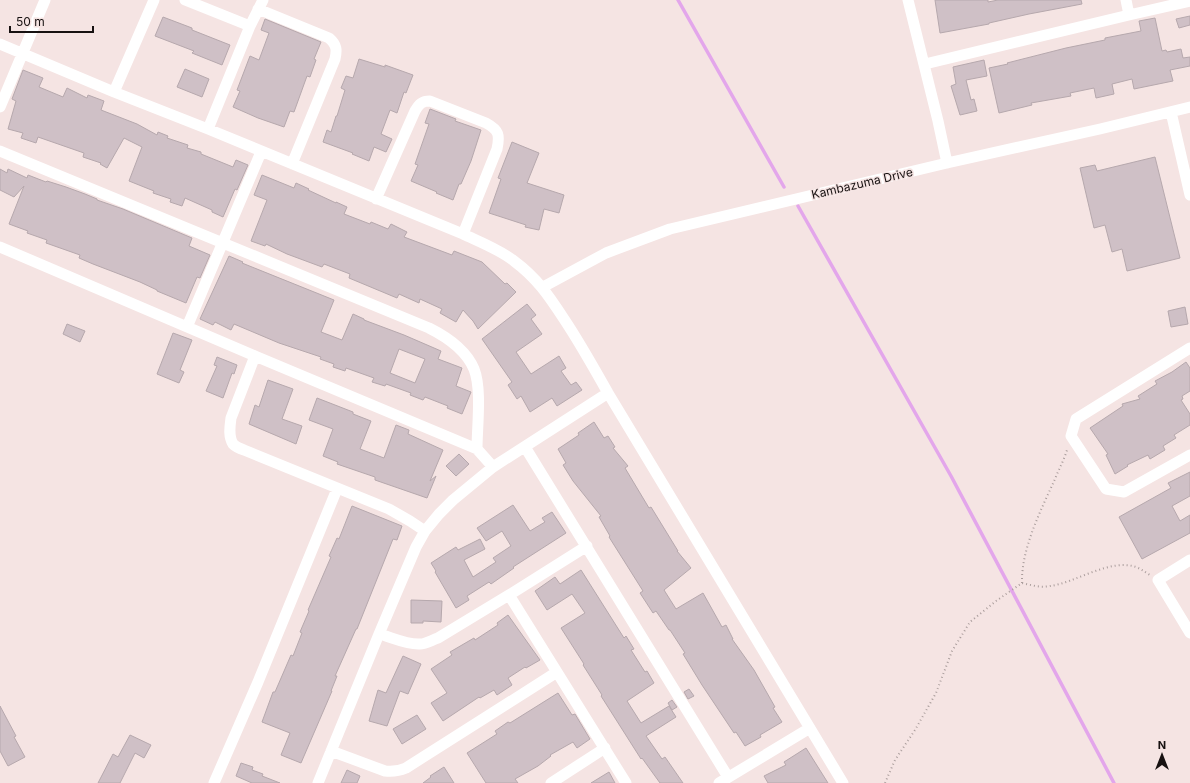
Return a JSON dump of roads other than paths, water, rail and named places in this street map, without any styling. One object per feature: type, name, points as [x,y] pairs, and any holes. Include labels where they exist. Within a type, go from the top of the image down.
[{"type":"street","points":[[0,107],[45,0]]},
{"type":"street","points":[[114,92],[154,0]]},
{"type":"street","points":[[185,0],[250,26]]},
{"type":"street","points":[[908,0],[925,64],[947,163]]},
{"type":"street","points":[[1126,0],[1129,15]]},
{"type":"street","points":[[925,64],[1190,1]]},
{"type":"street","points":[[208,129],[250,26],[261,4],[329,38],[335,43],[337,51],[292,164]]},
{"type":"street","points":[[0,44],[463,234],[496,250],[513,260],[527,271],[543,287],[581,345],[608,393],[843,783]]},
{"type":"street","points":[[376,199],[415,111],[424,101],[430,101],[486,123],[498,132],[499,140],[497,149],[463,234]]},
{"type":"street","name":"Kambazuma Drive","points":[[543,287],[606,253],[670,229],[1190,107]]},
{"type":"street","points":[[1170,112],[1190,195]]},
{"type":"street","points":[[0,151],[430,328],[443,336],[455,345],[467,358],[474,369],[477,381],[478,396],[477,449]]},
{"type":"street","points":[[187,327],[261,152]]},
{"type":"street","points":[[0,247],[477,449],[493,467]]},
{"type":"street","points":[[1190,348],[1076,419],[1071,436],[1106,489],[1124,492],[1190,455]]},
{"type":"street","points":[[255,356],[231,418],[230,432],[233,444],[244,450],[399,514],[425,531]]},
{"type":"street","points":[[318,783],[379,634],[416,547],[425,531],[453,500],[493,467],[608,393]]},
{"type":"street","points":[[525,447],[587,546],[724,780],[810,728]]},
{"type":"street","points":[[214,783],[261,675],[337,489]]},
{"type":"street","points":[[379,634],[410,643],[420,644],[438,638],[587,546]]},
{"type":"street","points":[[1190,560],[1158,580],[1190,633]]},
{"type":"street","points":[[509,595],[626,783]]},
{"type":"street","points":[[331,751],[386,771],[399,771],[556,672]]},
{"type":"street","points":[[551,783],[605,748]]},
{"type":"waterway","points":[[678,0],[784,187]]},
{"type":"waterway","points":[[798,206],[951,476],[1114,783]]}]
